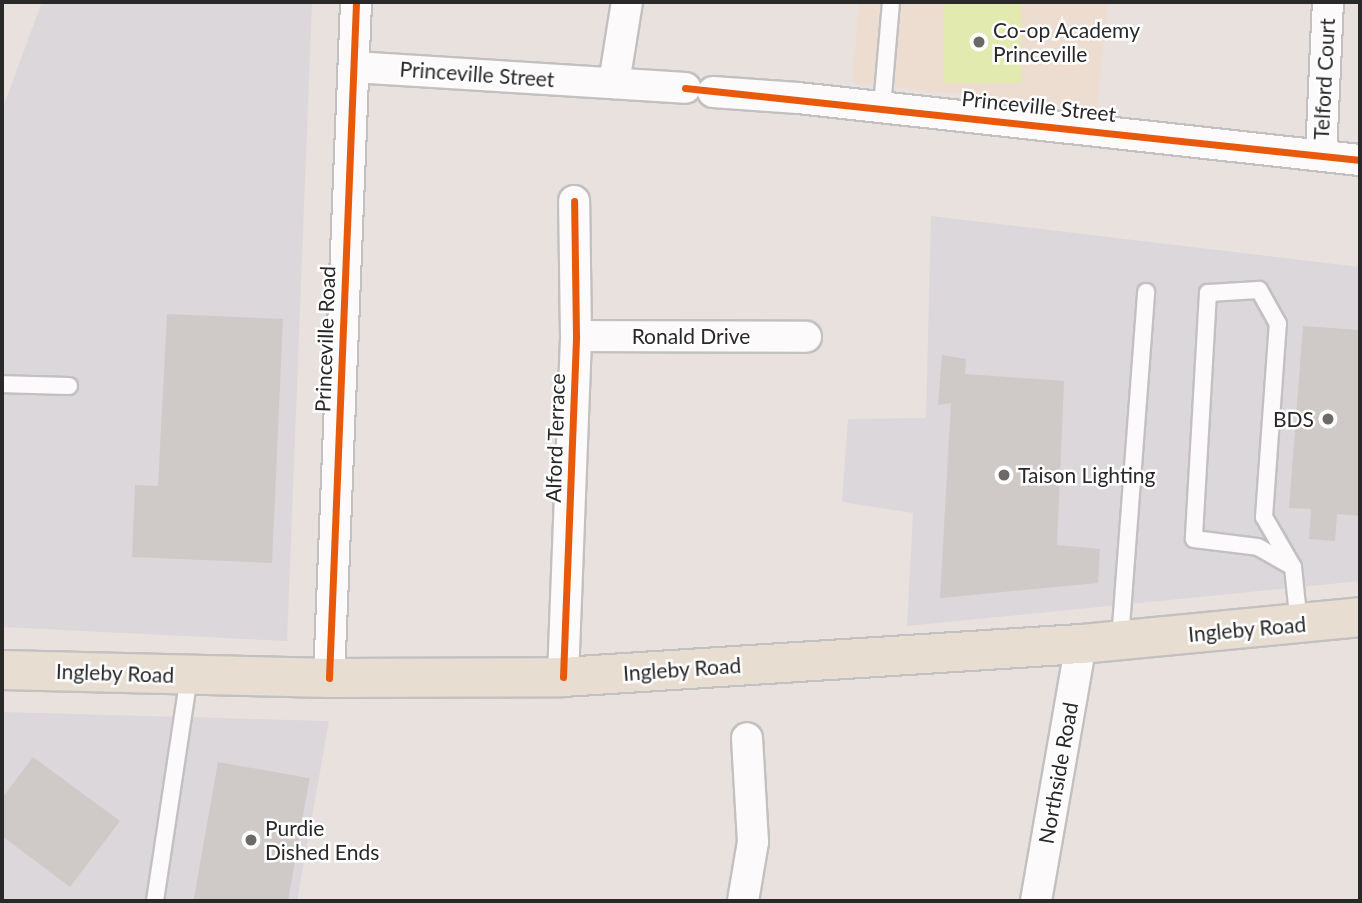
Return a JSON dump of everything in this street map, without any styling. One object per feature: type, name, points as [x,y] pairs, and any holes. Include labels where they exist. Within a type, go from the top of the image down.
[{"type":"main road","name":"Ingleby Road","points":[[2,670],[329,678],[563,677],[1081,644],[1360,617]]},
{"type":"street","name":"Princeville Road","points":[[329,678],[356,2]]},
{"type":"street","points":[[614,83],[627,2]]},
{"type":"street","name":"Telford Court","points":[[1321,155],[1328,3]]},
{"type":"street","name":"Princeville Street","points":[[354,67],[699,90],[882,107],[1360,160]]},
{"type":"street","name":"Alford Terrace","points":[[563,677],[576,336],[574,201]]},
{"type":"street","name":"Ronald Drive","points":[[576,336],[806,337]]},
{"type":"street","name":"Northside Road","points":[[1035,901],[1081,644]]},
{"type":"street","points":[[743,901],[753,842],[747,738]]},
{"type":"lane","points":[[882,107],[891,2]]},
{"type":"lane","points":[[1293,567],[1258,547],[1194,539],[1208,293],[1259,290],[1278,324],[1264,517],[1293,567],[1299,625]]},
{"type":"lane","points":[[1120,640],[1146,292]]},
{"type":"lane","points":[[2,384],[69,386]]},
{"type":"lane","points":[[155,901],[190,676]]},
{"type":"shaded area","points":[[42,2],[312,2],[287,641],[2,627],[2,110]]},
{"type":"shaded area","name":"Co-op Academy Princeville","points":[[859,2],[1108,2],[1097,108],[852,83]]},
{"type":"shaded area","points":[[931,216],[1360,267],[1360,581],[907,626],[913,513],[842,502],[848,419],[926,418]]},
{"type":"shaded area","points":[[2,712],[329,721],[297,901],[2,901]]},
{"type":"green space","points":[[944,2],[1021,2],[1021,83],[944,83]]},
{"type":"building","points":[[167,314],[283,319],[272,563],[132,557],[135,485],[158,486]]},
{"type":"building","name":"BDS","points":[[1303,326],[1360,330],[1360,516],[1337,514],[1335,541],[1309,539],[1311,509],[1289,508]]},
{"type":"building","name":"Taison Lighting","points":[[942,355],[966,359],[965,374],[1064,381],[1057,545],[1100,549],[1098,583],[940,598],[951,403],[938,405]]},
{"type":"building","points":[[33,757],[120,821],[70,887],[2,836],[2,798]]},
{"type":"building","name":"Purdie Dished Ends","points":[[218,762],[310,778],[288,901],[194,901]]},
{"type":"cycle path","points":[[329,678],[356,2]]},
{"type":"cycle path","points":[[685,88],[1360,160]]},
{"type":"cycle path","points":[[563,677],[576,336],[574,201]]},
{"type":"place","name":"Co-op Academy Princeville","points":[[979,42]]},
{"type":"place","name":"BDS","points":[[1328,419]]},
{"type":"place","name":"Taison Lighting","points":[[1004,475]]},
{"type":"place","name":"Purdie Dished Ends","points":[[251,840]]}]
